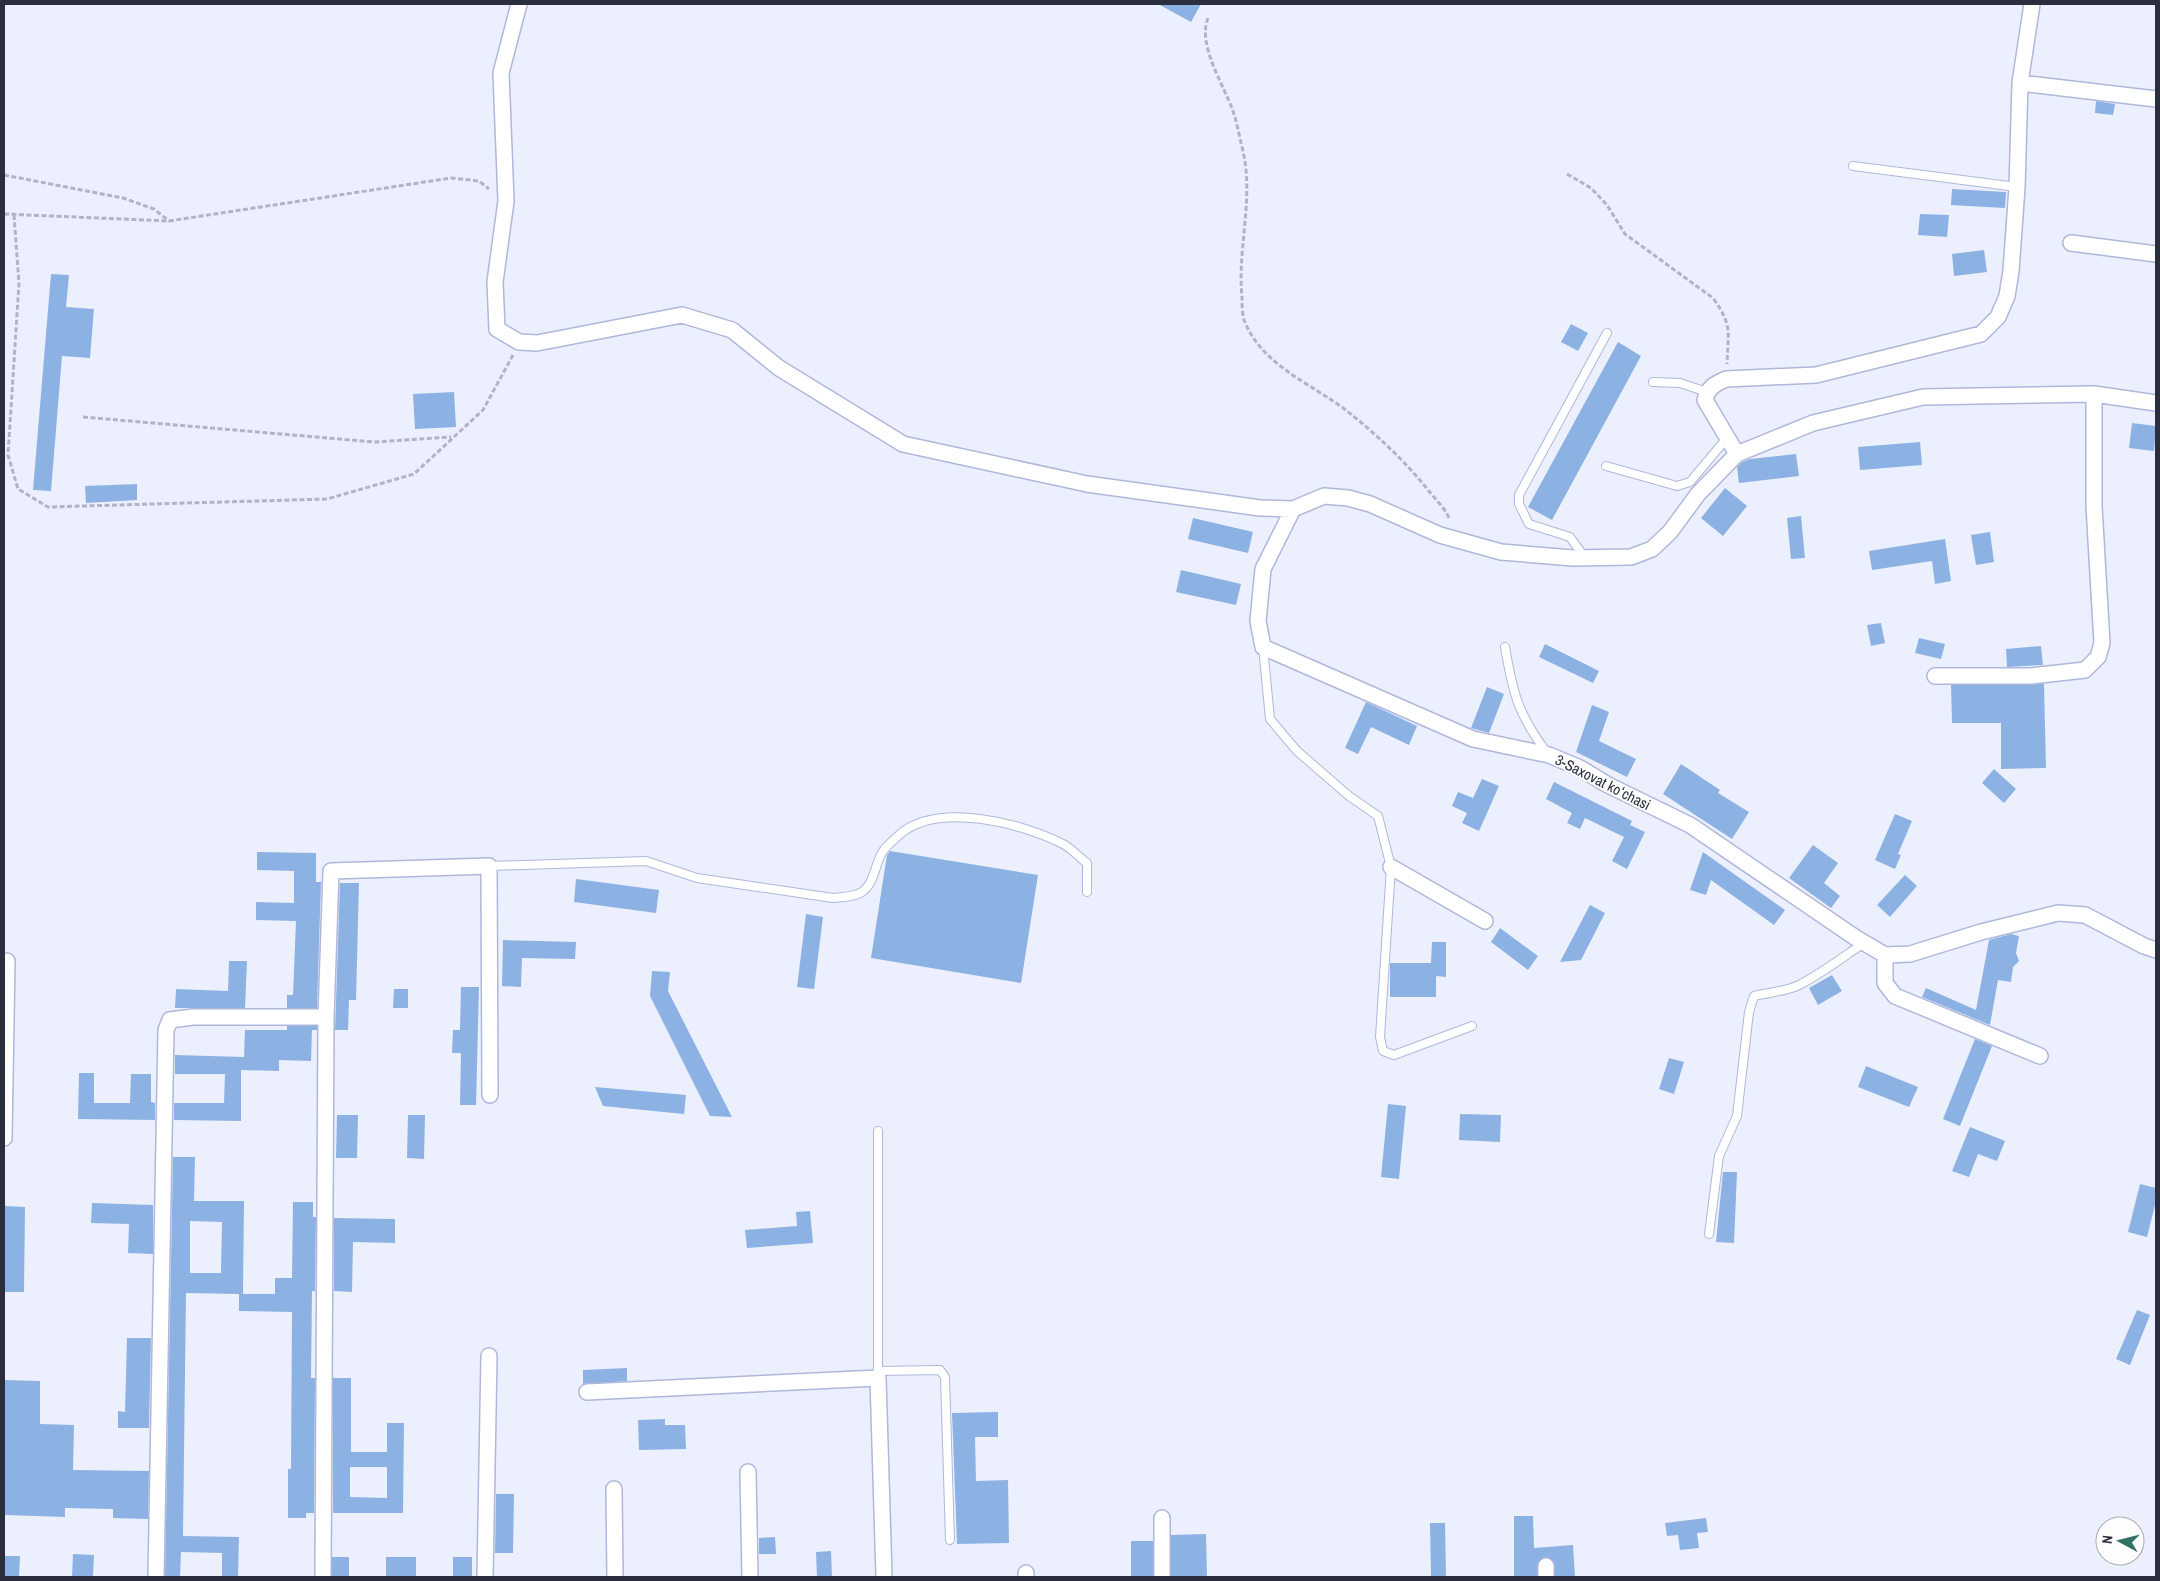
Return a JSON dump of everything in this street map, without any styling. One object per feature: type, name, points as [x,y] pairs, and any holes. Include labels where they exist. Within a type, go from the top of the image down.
[{"type":"street","points":[[519,4],[501,73],[506,201],[496,282],[497,329],[519,342],[538,343],[682,315],[732,330],[779,368],[904,444],[1086,484],[1260,508],[1293,508],[1324,496],[1348,498],[1370,504],[1440,535],[1501,552],[1585,558],[1631,557],[1652,549],[1670,532],[1698,494],[1737,454],[1812,423],[1923,397],[2094,394],[2156,403]]},
{"type":"street","points":[[1737,454],[1709,410],[1705,400],[1707,392],[1714,385],[1726,379],[1816,375],[1981,334],[1998,318],[2008,296],[2017,187],[2020,83],[2032,4]]},
{"type":"street","points":[[2020,83],[2156,99]]},
{"type":"street","points":[[2071,243],[2156,254]]},
{"type":"street","points":[[1935,676],[2031,676],[2085,670],[2098,657],[2102,643],[2094,506],[2094,394]]},
{"type":"street","points":[[1263,647],[1258,621],[1263,569],[1293,508]]},
{"type":"street","name":"3-Saxovat koʻchasi","points":[[1263,647],[1473,739],[1549,755],[1580,768],[1608,785],[1690,825],[1864,943],[1885,955]]},
{"type":"street","points":[[323,1577],[326,1017],[331,870],[489,866],[490,1095]]},
{"type":"street","points":[[1391,867],[1486,921]]},
{"type":"street","points":[[2040,1056],[1895,996],[1885,983],[1885,955],[1910,954],[1981,932],[2058,913],[2085,915],[2144,946],[2156,950]]},
{"type":"street","points":[[4,1138],[7,961]]},
{"type":"street","points":[[156,1577],[166,1030],[170,1020],[192,1017],[326,1017]]},
{"type":"street","points":[[485,1577],[489,1356]]},
{"type":"street","points":[[586,1392],[878,1374],[884,1577]]},
{"type":"street","points":[[748,1472],[750,1577]]},
{"type":"street","points":[[614,1489],[615,1577]]},
{"type":"street","points":[[1162,1518],[1162,1577]]},
{"type":"lane","points":[[1854,166],[2017,187]]},
{"type":"lane","points":[[1585,558],[1570,536],[1529,524],[1519,504],[1518,495],[1607,333]]},
{"type":"lane","points":[[1653,382],[1680,383],[1707,392]]},
{"type":"lane","points":[[1606,466],[1677,486],[1690,482],[1727,438]]},
{"type":"lane","points":[[1263,647],[1270,719],[1297,751],[1348,796],[1378,816],[1391,867],[1380,1037],[1383,1051],[1394,1055],[1472,1026]]},
{"type":"lane","points":[[1505,647],[1513,693],[1533,734],[1549,755]]},
{"type":"lane","points":[[489,866],[646,861],[697,878],[833,898],[855,895],[864,891],[872,879],[882,851],[911,825],[930,820],[965,818],[1000,821],[1064,845],[1087,863],[1087,892]]},
{"type":"lane","points":[[1709,1234],[1719,1156],[1737,1116],[1749,1012],[1754,996],[1769,991],[1785,991],[1799,985],[1864,943]]},
{"type":"lane","points":[[878,1131],[878,1374],[940,1370],[945,1378],[950,1540]]},
{"type":"path","points":[[1208,18],[1205,36],[1211,59],[1233,111],[1246,163],[1247,206],[1240,285],[1243,318],[1256,340],[1275,361],[1299,381],[1347,411],[1413,470],[1448,515],[1456,540]]},
{"type":"path","points":[[1567,174],[1591,188],[1607,205],[1625,234],[1713,298],[1723,311],[1729,327],[1726,379]]},
{"type":"path","points":[[4,175],[123,198],[154,209],[169,221]]},
{"type":"path","points":[[4,214],[169,221],[451,178],[479,181],[506,201]]},
{"type":"path","points":[[14,215],[19,283],[8,455],[18,488],[48,507],[327,499],[414,474],[451,437],[483,410],[519,342]]},
{"type":"path","points":[[83,417],[374,442],[451,437]]},
{"type":"building","points":[[1158,4],[1201,4],[1191,22]]},
{"type":"building","points":[[2096,101],[2115,104],[2113,115],[2095,113]]},
{"type":"building","points":[[1952,189],[2006,192],[2005,208],[1951,205]]},
{"type":"building","points":[[1920,214],[1949,215],[1947,237],[1918,235]]},
{"type":"building","points":[[1984,250],[1987,272],[1954,276],[1952,254]]},
{"type":"building","points":[[51,274],[69,275],[66,307],[94,309],[90,358],[62,356],[51,491],[33,490]]},
{"type":"building","points":[[1571,324],[1588,333],[1578,351],[1561,342]]},
{"type":"building","points":[[1618,342],[1641,356],[1552,520],[1528,507]]},
{"type":"building","points":[[454,392],[456,427],[415,429],[413,394]]},
{"type":"building","points":[[2132,423],[2156,426],[2154,451],[2129,448]]},
{"type":"building","points":[[1920,442],[1922,465],[1860,470],[1858,447]]},
{"type":"building","points":[[1796,454],[1799,476],[1739,483],[1737,467],[1742,462],[1750,459]]},
{"type":"building","points":[[137,484],[137,500],[86,503],[85,486]]},
{"type":"building","points":[[1725,488],[1747,506],[1723,536],[1701,518]]},
{"type":"building","points":[[1801,516],[1805,558],[1791,559],[1787,518]]},
{"type":"building","points":[[1193,518],[1253,532],[1248,553],[1188,539]]},
{"type":"building","points":[[1990,532],[1994,562],[1976,565],[1971,535]]},
{"type":"building","points":[[1945,539],[1951,581],[1935,584],[1932,561],[1872,570],[1869,551]]},
{"type":"building","points":[[1181,570],[1241,584],[1236,605],[1176,592]]},
{"type":"building","points":[[1881,623],[1885,643],[1871,646],[1867,625]]},
{"type":"building","points":[[1919,638],[1945,644],[1941,659],[1915,653]]},
{"type":"building","points":[[1545,644],[1599,671],[1593,683],[1539,657]]},
{"type":"building","points":[[2041,646],[2043,665],[2007,667],[2006,649]]},
{"type":"building","points":[[2044,684],[2046,768],[2001,769],[2001,723],[1952,723],[1951,685]]},
{"type":"building","points":[[1487,687],[1504,694],[1489,733],[1471,728]]},
{"type":"building","points":[[1366,702],[1417,726],[1409,745],[1371,727],[1358,754],[1345,748]]},
{"type":"building","points":[[1592,705],[1609,712],[1599,741],[1636,759],[1627,777],[1576,752]]},
{"type":"building","points":[[1681,764],[1720,790],[1718,793],[1749,812],[1732,839],[1663,794]]},
{"type":"building","points":[[1994,769],[2016,789],[2004,803],[1982,783]]},
{"type":"building","points":[[1482,779],[1499,786],[1479,831],[1462,823],[1467,813],[1452,806],[1458,792],[1473,798]]},
{"type":"building","points":[[1554,782],[1632,821],[1630,825],[1645,832],[1627,869],[1612,861],[1624,837],[1585,818],[1580,829],[1567,823],[1572,813],[1546,799]]},
{"type":"building","points":[[1895,814],[1912,821],[1898,854],[1901,855],[1895,869],[1875,860]]},
{"type":"building","points":[[1813,845],[1838,863],[1824,883],[1840,896],[1831,908],[1789,878]]},
{"type":"building","points":[[890,851],[1038,875],[1021,983],[871,958],[887,855]]},
{"type":"building","points":[[257,852],[316,853],[316,882],[321,882],[317,1008],[287,1008],[287,995],[293,995],[296,921],[256,920],[256,902],[294,903],[294,871],[257,870]]},
{"type":"building","points":[[1703,852],[1785,910],[1774,925],[1711,880],[1706,895],[1690,890]]},
{"type":"building","points":[[1905,875],[1917,886],[1890,917],[1877,905]]},
{"type":"building","points":[[576,879],[659,890],[656,913],[574,902]]},
{"type":"building","points":[[340,883],[359,883],[356,1000],[349,1000],[348,1030],[335,1030]]},
{"type":"building","points":[[1590,905],[1605,913],[1581,960],[1560,962]]},
{"type":"building","points":[[806,914],[823,917],[814,989],[797,987]]},
{"type":"building","points":[[1500,928],[1538,956],[1528,970],[1491,942]]},
{"type":"building","points":[[2011,934],[2019,936],[2016,953],[2019,961],[2013,967],[2011,982],[1998,980],[1990,1025],[1922,997],[1926,988],[1976,1010],[1989,940]]},
{"type":"building","points":[[503,940],[576,942],[575,959],[522,958],[521,987],[502,986]]},
{"type":"building","points":[[1432,942],[1446,942],[1446,977],[1436,976],[1436,997],[1390,997],[1390,963],[1431,963]]},
{"type":"building","points":[[229,961],[247,961],[245,1008],[175,1008],[176,989],[228,991]]},
{"type":"building","points":[[652,971],[670,972],[668,991],[732,1117],[710,1116],[650,996]]},
{"type":"building","points":[[1832,975],[1842,991],[1818,1005],[1809,988]]},
{"type":"building","points":[[461,987],[479,987],[476,1105],[460,1105],[461,1053],[452,1053],[453,1030],[460,1030]]},
{"type":"building","points":[[394,989],[408,989],[408,1008],[393,1008]]},
{"type":"building","points":[[287,1026],[317,1026],[317,1030],[312,1030],[311,1061],[279,1060],[279,1071],[241,1070],[241,1121],[174,1120],[174,1103],[224,1103],[225,1074],[175,1074],[175,1055],[244,1057],[245,1030],[287,1030]]},
{"type":"building","points":[[1975,1039],[1992,1046],[1960,1126],[1943,1119]]},
{"type":"building","points":[[1669,1058],[1684,1062],[1674,1094],[1659,1089]]},
{"type":"building","points":[[1866,1066],[1918,1087],[1909,1107],[1858,1087]]},
{"type":"building","points":[[79,1073],[94,1073],[94,1103],[130,1103],[131,1074],[151,1074],[151,1102],[155,1103],[155,1120],[78,1119]]},
{"type":"building","points":[[595,1087],[686,1095],[684,1114],[603,1106]]},
{"type":"building","points":[[1388,1104],[1406,1106],[1399,1179],[1381,1177]]},
{"type":"building","points":[[1460,1114],[1501,1115],[1500,1142],[1459,1140]]},
{"type":"building","points":[[337,1115],[358,1115],[357,1158],[336,1158]]},
{"type":"building","points":[[408,1115],[425,1115],[424,1159],[407,1158]]},
{"type":"building","points":[[1970,1127],[2005,1141],[1997,1161],[1978,1154],[1969,1177],[1952,1171]]},
{"type":"building","points":[[173,1157],[195,1157],[194,1201],[244,1201],[243,1294],[275,1294],[275,1278],[292,1278],[293,1202],[313,1202],[313,1217],[316,1217],[315,1291],[312,1291],[311,1378],[315,1378],[314,1513],[306,1513],[306,1518],[288,1518],[288,1469],[291,1469],[292,1312],[239,1311],[239,1294],[186,1293],[183,1536],[239,1537],[238,1577],[222,1577],[222,1553],[181,1552],[180,1577],[165,1577]],"holes":[[[190,1221],[222,1222],[221,1273],[190,1273]]]},
{"type":"building","points":[[1723,1172],[1737,1172],[1734,1243],[1716,1242]]},
{"type":"building","points":[[2140,1184],[2156,1188],[2156,1201],[2147,1237],[2128,1232]]},
{"type":"building","points":[[92,1203],[153,1205],[153,1254],[128,1253],[129,1224],[91,1223]]},
{"type":"building","points":[[5,1206],[25,1207],[24,1292],[4,1292]]},
{"type":"building","points":[[810,1211],[813,1243],[747,1248],[745,1230],[797,1226],[796,1212]]},
{"type":"building","points":[[334,1218],[395,1219],[395,1243],[353,1242],[352,1292],[334,1291]]},
{"type":"building","points":[[2137,1310],[2150,1315],[2130,1365],[2116,1359]]},
{"type":"building","points":[[127,1338],[151,1338],[149,1428],[118,1428],[118,1411],[125,1412]]},
{"type":"building","points":[[627,1368],[627,1381],[583,1384],[583,1370]]},
{"type":"building","points":[[333,1378],[351,1378],[351,1452],[387,1452],[387,1423],[404,1423],[403,1513],[333,1513]],"holes":[[[350,1467],[387,1467],[387,1498],[350,1497]]]},
{"type":"building","points":[[4,1380],[40,1381],[40,1424],[74,1425],[73,1470],[149,1471],[148,1519],[113,1518],[113,1509],[65,1508],[65,1517],[4,1515]]},
{"type":"building","points":[[998,1412],[998,1437],[975,1437],[976,1481],[1008,1480],[1009,1543],[957,1544],[952,1413]]},
{"type":"building","points":[[665,1419],[665,1425],[685,1425],[686,1449],[639,1450],[638,1420]]},
{"type":"building","points":[[496,1494],[514,1494],[513,1553],[495,1553]]},
{"type":"building","points":[[1514,1516],[1533,1516],[1534,1548],[1573,1545],[1575,1577],[1555,1577],[1554,1562],[1546,1557],[1538,1562],[1537,1577],[1514,1577]]},
{"type":"building","points":[[1706,1518],[1708,1532],[1697,1533],[1699,1548],[1680,1550],[1678,1535],[1667,1536],[1665,1523]]},
{"type":"building","points":[[1430,1523],[1445,1523],[1446,1577],[1431,1577]]},
{"type":"building","points":[[1206,1534],[1207,1577],[1171,1577],[1171,1535]]},
{"type":"building","points":[[775,1537],[776,1554],[759,1554],[759,1538]]},
{"type":"building","points":[[1131,1541],[1153,1541],[1153,1577],[1131,1577]]},
{"type":"building","points":[[831,1551],[832,1577],[817,1577],[816,1552]]},
{"type":"building","points":[[73,1554],[94,1555],[93,1577],[72,1577]]},
{"type":"building","points":[[4,1556],[20,1556],[19,1577],[4,1577]]},
{"type":"building","points":[[332,1557],[349,1557],[349,1577],[332,1577]]},
{"type":"building","points":[[386,1557],[416,1557],[416,1577],[386,1577]]},
{"type":"building","points":[[453,1557],[472,1557],[472,1577],[453,1577]]}]
